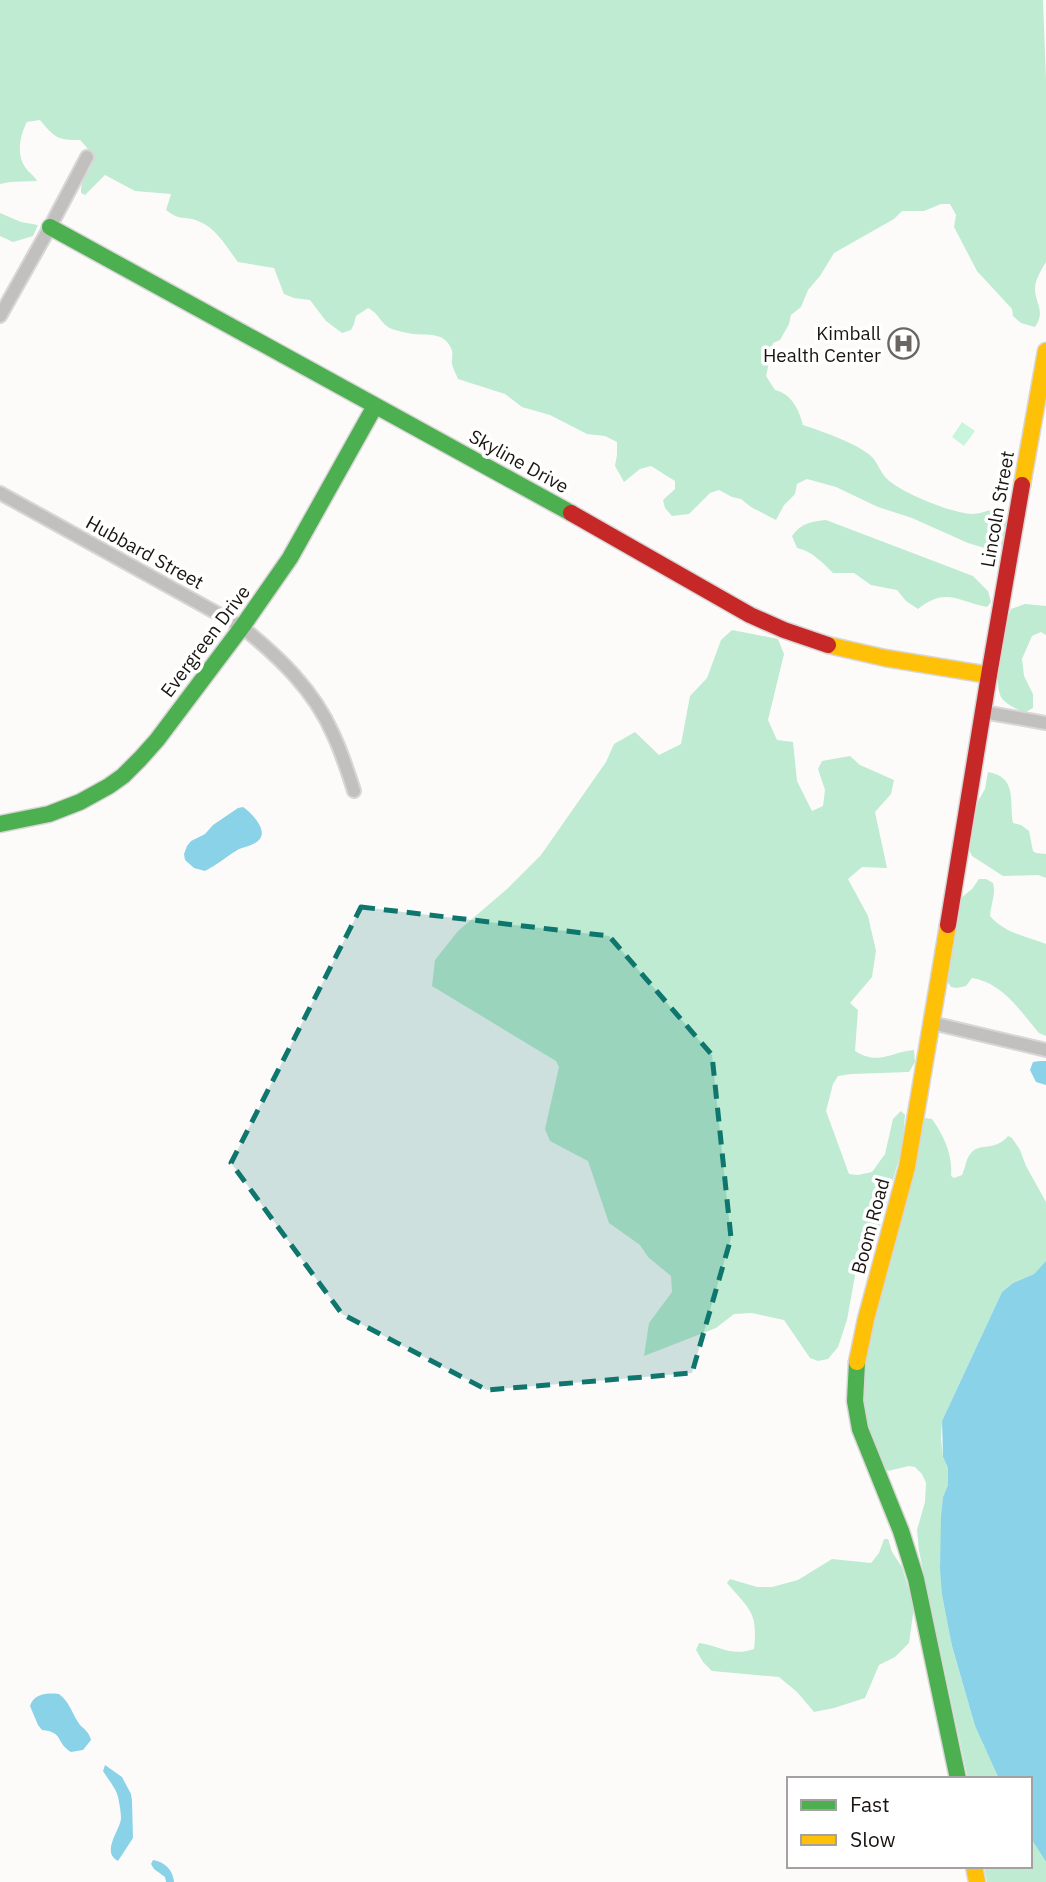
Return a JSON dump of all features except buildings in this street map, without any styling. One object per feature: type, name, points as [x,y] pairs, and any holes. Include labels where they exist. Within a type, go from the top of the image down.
[{"type":"street","points":[[0,316],[87,157]]},
{"type":"street","name":"Skyline Drive","points":[[50,227],[749,614],[783,630],[821,643],[989,675]]},
{"type":"street","name":"Lincoln Street","points":[[989,675],[1046,351]]},
{"type":"street","name":"Evergreen Drive","points":[[0,824],[57,812],[90,797],[124,775],[157,740],[290,558],[375,406]]},
{"type":"street","name":"Hubbard Street","points":[[0,493],[242,627],[278,657],[302,684],[332,731],[354,791]]},
{"type":"street","name":"Boom Road","points":[[958,1777],[916,1579],[901,1531],[864,1440],[857,1415],[855,1392],[858,1357],[866,1319],[907,1167],[989,675]]},
{"type":"street","points":[[984,712],[1046,723]]},
{"type":"street","points":[[932,1023],[1046,1050]]},
{"type":"highlighted area","points":[[361,907],[609,936],[712,1055],[731,1238],[692,1373],[487,1390],[342,1314],[231,1163]]},
{"type":"green space","points":[[0,0],[1043,0],[1046,262],[1035,286],[1040,316],[1035,327],[1021,323],[1013,316],[1012,309],[977,271],[954,227],[956,215],[950,204],[941,204],[924,211],[902,211],[894,219],[834,253],[808,290],[801,307],[791,315],[780,340],[773,343],[766,376],[775,390],[794,403],[803,425],[839,438],[866,452],[887,479],[904,490],[963,513],[975,514],[998,508],[1006,523],[1000,550],[968,543],[836,487],[807,479],[797,484],[795,494],[784,505],[776,520],[741,499],[719,490],[710,493],[689,514],[672,516],[665,508],[663,500],[675,489],[675,481],[651,466],[640,469],[624,482],[615,466],[617,442],[605,436],[587,434],[550,415],[522,407],[505,394],[458,379],[452,364],[452,350],[444,339],[435,335],[392,329],[368,308],[356,316],[351,330],[342,333],[326,321],[310,300],[284,294],[274,268],[238,262],[211,228],[166,210],[171,194],[135,191],[105,175],[85,195],[81,193],[84,178],[92,162],[88,149],[80,140],[57,137],[40,120],[27,122],[20,144],[22,162],[37,181],[0,184]]},
{"type":"green space","points":[[0,213],[21,222],[38,225],[33,236],[13,242],[0,236]]},
{"type":"green space","points":[[962,422],[975,431],[964,446],[952,437]]},
{"type":"green space","points":[[826,520],[973,576],[988,591],[991,602],[987,607],[944,597],[928,602],[918,609],[906,601],[897,590],[871,585],[854,573],[833,573],[821,561],[797,548],[792,536],[806,524]]},
{"type":"green space","points":[[1025,604],[1046,606],[1046,635],[1041,632],[1032,636],[1022,659],[1024,676],[1033,694],[1033,708],[1024,713],[1001,697],[998,666],[1011,609]]},
{"type":"green space","points":[[732,630],[778,639],[784,654],[768,720],[777,740],[793,742],[797,781],[812,811],[823,806],[825,790],[818,769],[822,761],[850,756],[860,765],[894,780],[891,794],[875,812],[887,868],[862,867],[848,879],[868,916],[876,951],[872,977],[850,1003],[858,1010],[855,1051],[878,1058],[914,1050],[915,1062],[909,1072],[838,1076],[833,1084],[826,1111],[849,1174],[872,1172],[885,1154],[893,1119],[901,1111],[905,1115],[902,1148],[877,1237],[856,1270],[847,1320],[838,1347],[828,1359],[818,1361],[810,1358],[784,1320],[752,1313],[734,1314],[716,1328],[644,1356],[649,1323],[672,1292],[671,1276],[648,1257],[640,1245],[609,1223],[588,1161],[550,1141],[545,1129],[559,1067],[556,1061],[432,986],[435,960],[458,931],[507,889],[541,855],[606,762],[614,744],[635,732],[659,755],[681,744],[690,696],[707,678],[721,640]]},
{"type":"green space","points":[[988,772],[998,775],[1008,785],[1013,823],[1029,831],[1033,851],[1046,854],[1046,878],[1038,875],[1003,876],[972,856],[967,845]]},
{"type":"green space","points":[[979,879],[993,883],[990,916],[996,922],[1046,944],[1046,1036],[1039,1033],[1018,1007],[993,985],[972,978],[966,986],[957,988],[951,987],[947,981],[961,898]]},
{"type":"green space","points":[[926,1118],[932,1119],[944,1139],[951,1161],[951,1176],[954,1178],[962,1175],[968,1158],[975,1150],[998,1144],[1008,1136],[1012,1138],[1046,1202],[1046,1261],[1034,1274],[1013,1283],[1002,1292],[942,1421],[941,1439],[943,1457],[948,1468],[948,1485],[943,1497],[940,1569],[952,1646],[975,1726],[998,1777],[968,1777],[919,1551],[917,1530],[925,1502],[926,1483],[915,1467],[888,1471],[880,1464],[862,1403],[867,1350],[922,1121]]},
{"type":"green space","points":[[884,1539],[888,1539],[892,1552],[902,1567],[914,1607],[909,1643],[895,1657],[879,1665],[865,1698],[814,1712],[797,1692],[779,1677],[712,1671],[703,1662],[696,1650],[699,1643],[738,1652],[754,1649],[755,1627],[751,1612],[727,1583],[730,1579],[757,1587],[772,1587],[798,1580],[832,1559],[871,1563],[879,1553]]},
{"type":"green space","points":[[1032,1840],[1046,1862],[1046,1882],[987,1882],[984,1868],[1032,1868]]},
{"type":"water","points":[[243,807],[259,824],[262,835],[260,839],[205,871],[194,868],[185,860],[184,854],[191,841]]},
{"type":"water","points":[[1046,1061],[1046,1085],[1036,1082],[1030,1070],[1033,1062]]},
{"type":"water","points":[[1046,1261],[1046,1862],[1032,1840],[1032,1777],[998,1777],[975,1726],[952,1646],[940,1569],[941,1517],[943,1497],[948,1485],[948,1468],[943,1457],[942,1421],[1002,1292],[1013,1283],[1034,1274]]},
{"type":"water","points":[[59,1694],[90,1737],[91,1740],[83,1750],[71,1752],[57,1735],[42,1730],[38,1725],[30,1706],[32,1702],[42,1695]]},
{"type":"water","points":[[105,1765],[122,1777],[132,1801],[133,1838],[118,1861],[113,1857],[111,1847],[120,1824],[120,1808],[117,1794],[103,1771]]},
{"type":"water","points":[[153,1860],[168,1867],[174,1882],[166,1882],[165,1877],[151,1864]]},
{"type":"traffic: fast","points":[[50,227],[571,513]]},
{"type":"traffic: fast","points":[[0,824],[49,814],[80,802],[123,776],[140,759],[242,627],[290,558],[375,406]]},
{"type":"traffic: fast","points":[[857,1362],[855,1401],[860,1429],[901,1531],[916,1579],[958,1777]]},
{"type":"traffic: slow","points":[[1022,485],[1046,351]]},
{"type":"traffic: slow","points":[[828,645],[885,658],[989,675]]},
{"type":"traffic: slow","points":[[857,1362],[907,1167],[948,925]]},
{"type":"traffic: slow","points":[[974,1868],[977,1882]]},
{"type":"traffic: jam","points":[[948,925],[1022,485]]},
{"type":"traffic: jam","points":[[571,513],[750,615],[828,645]]},
{"type":"place","name":"Kimball Health Center","points":[[904,344]]}]
